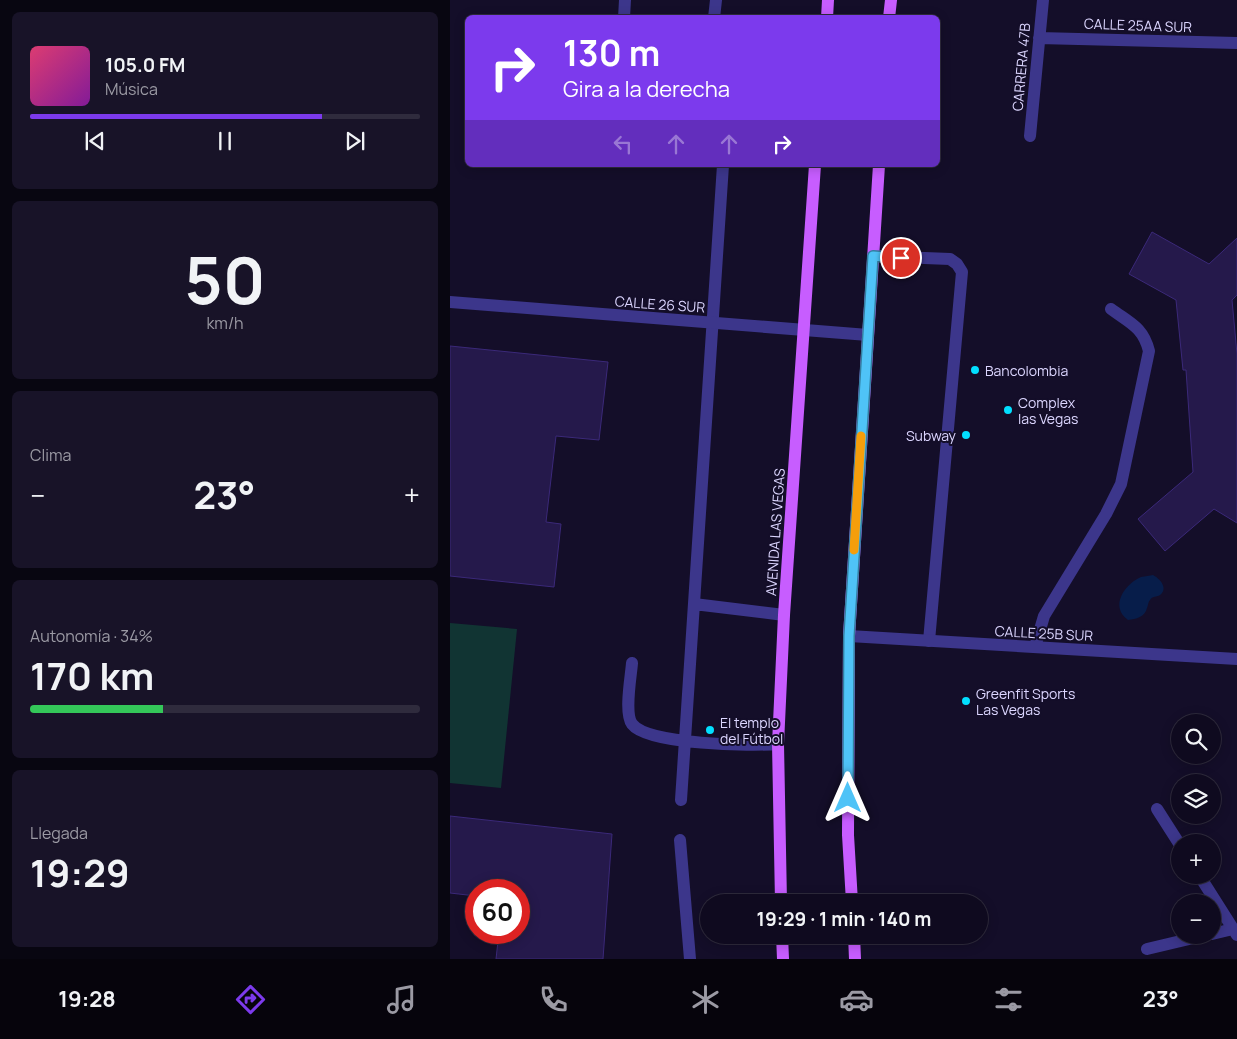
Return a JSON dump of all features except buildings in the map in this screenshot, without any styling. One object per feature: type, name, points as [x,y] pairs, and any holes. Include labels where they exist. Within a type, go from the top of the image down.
[{"type":"main road","points":[[826,15],[828,0]]},
{"type":"main road","points":[[889,15],[891,0]]},
{"type":"main road","name":"AVENIDA LAS VEGAS","points":[[781,894],[778,744],[784,615],[815,167]]},
{"type":"main road","points":[[852,894],[848,826],[849,636],[879,167]]},
{"type":"main road","points":[[782,944],[783,959]]},
{"type":"main road","points":[[854,944],[855,959]]},
{"type":"street","points":[[624,15],[626,0]]},
{"type":"street","points":[[714,15],[716,0]]},
{"type":"street","name":"CARRERA 47B","points":[[1030,136],[1043,0]]},
{"type":"street","name":"CALLE 25AA SUR","points":[[1039,38],[1237,43]]},
{"type":"street","points":[[681,800],[723,167]]},
{"type":"street","points":[[873,256],[950,259],[957,264],[962,272],[929,641]]},
{"type":"street","name":"CALLE 26 SUR","points":[[450,302],[868,335]]},
{"type":"street","points":[[1035,647],[1044,616],[1106,514],[1121,484],[1149,351],[1145,338],[1138,328],[1111,309]]},
{"type":"street","points":[[694,604],[784,615]]},
{"type":"street","name":"CALLE 25B SUR","points":[[849,636],[1237,659]]},
{"type":"street","points":[[632,663],[628,713],[632,724],[646,734],[685,741],[759,745],[778,744]]},
{"type":"street","points":[[1158,809],[1173,834]]},
{"type":"street","points":[[680,840],[690,959]]},
{"type":"street","points":[[1205,884],[1235,932],[1221,933]]},
{"type":"street","points":[[1147,949],[1171,943]]},
{"type":"green space","points":[[450,623],[517,629],[501,788],[450,783]]},
{"type":"water","points":[[1153,575],[1162,584],[1163,592],[1151,599],[1146,611],[1142,615],[1128,620],[1122,614],[1120,608],[1121,596],[1135,580]]},
{"type":"slow traffic","points":[[854,550],[861,436]]},
{"type":"place","name":"Bancolombia","points":[[975,370]]},
{"type":"place","name":"Complex las Vegas","points":[[1008,410]]},
{"type":"place","name":"Subway","points":[[966,435]]},
{"type":"place","name":"Greenfit Sports Las Vegas","points":[[966,701]]},
{"type":"place","name":"El templo del Fútbol","points":[[710,730]]},
{"type":"route","points":[[848,798],[849,636],[873,256],[901,258]]}]
